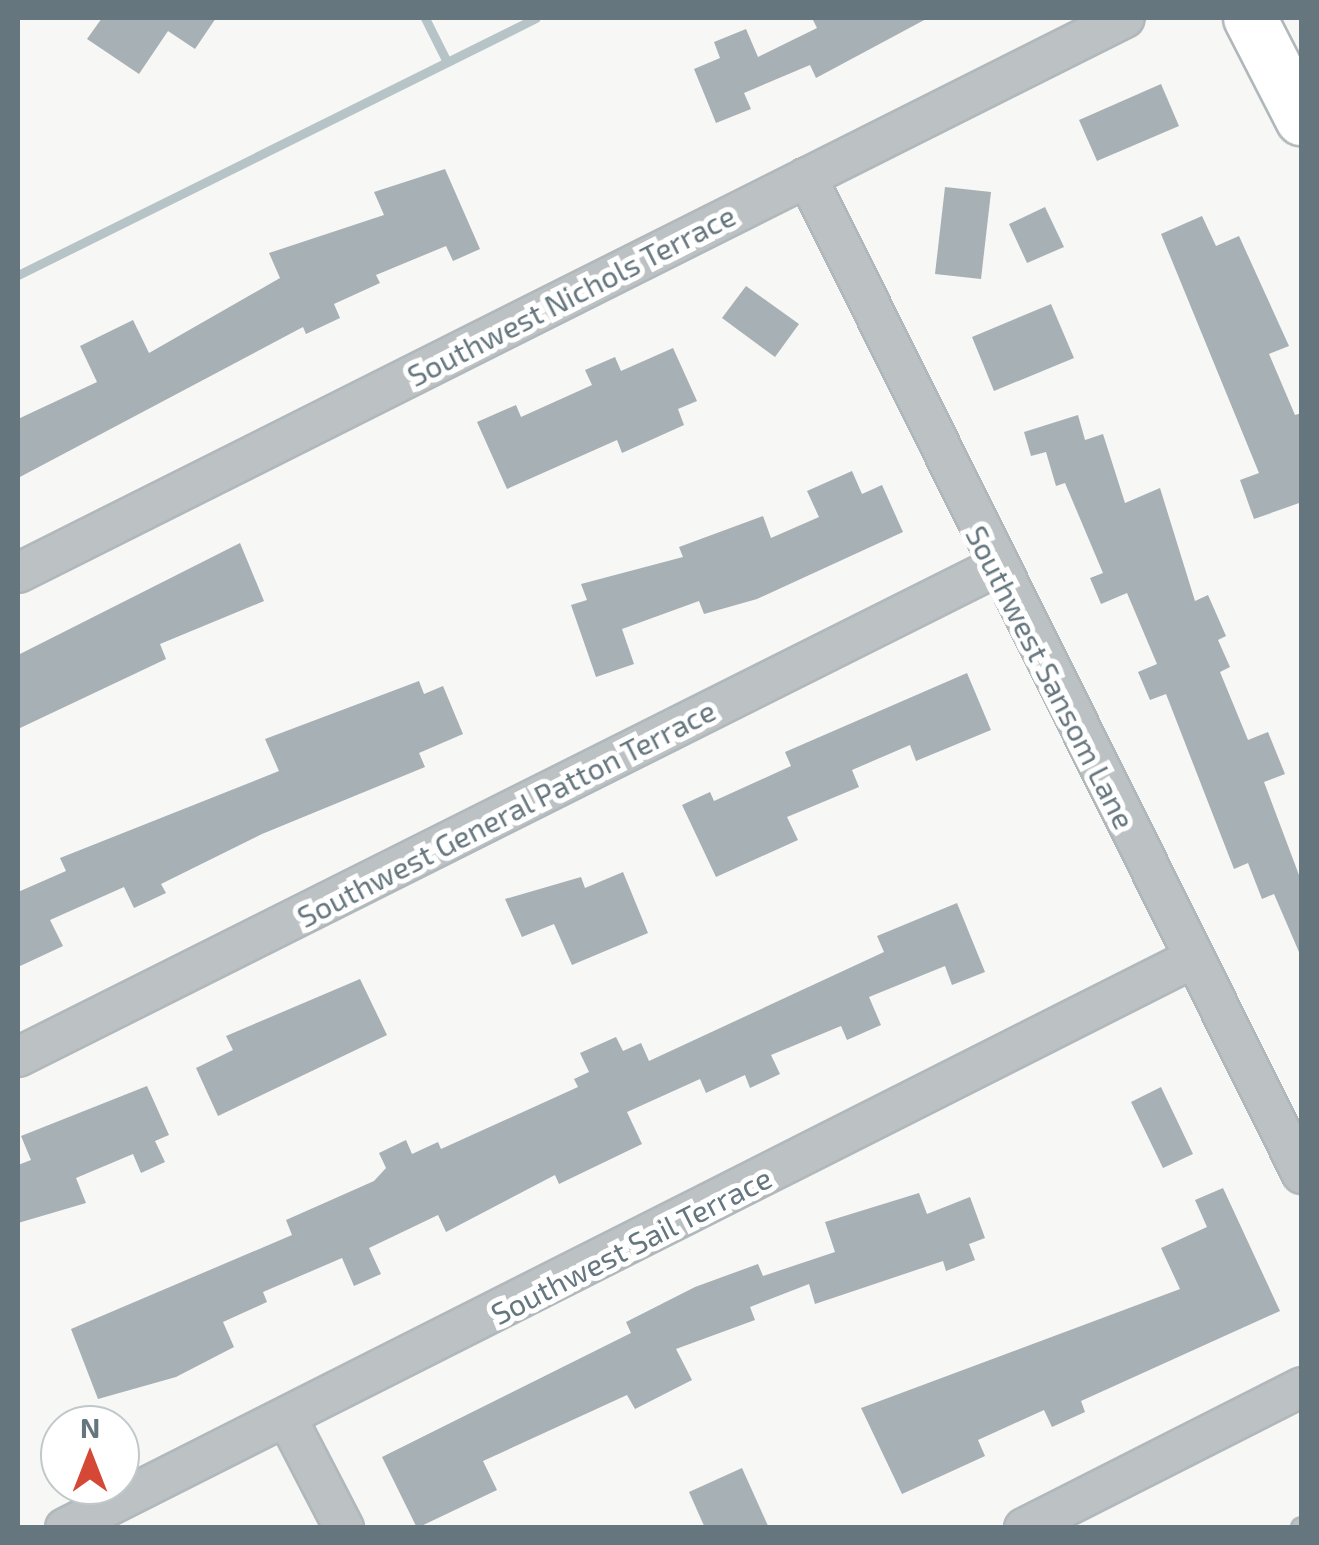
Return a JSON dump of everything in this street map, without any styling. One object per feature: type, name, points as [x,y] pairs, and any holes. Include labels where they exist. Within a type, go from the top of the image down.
[{"type":"street","name":"Southwest Nichols Terrace","points":[[18,573],[1125,18]]},
{"type":"street","points":[[1250,18],[1302,119]]},
{"type":"street","name":"Southwest Sansom Lane","points":[[806,178],[994,568],[1302,1174]]},
{"type":"street","name":"Southwest General Patton Terrace","points":[[18,1058],[994,568]]},
{"type":"street","name":"Southwest Sail Terrace","points":[[65,1528],[288,1420],[1194,958]]},
{"type":"street","points":[[1024,1528],[1302,1387]]},
{"type":"street","points":[[288,1420],[344,1528]]},
{"type":"building","points":[[102,18],[216,18],[195,49],[168,31],[139,74],[87,39]]},
{"type":"building","points":[[812,18],[928,18],[816,78],[810,65],[744,93],[751,109],[716,123],[694,69],[720,58],[714,42],[746,29],[758,57],[817,28]]},
{"type":"building","points":[[1161,84],[1179,126],[1097,161],[1079,120]]},
{"type":"building","points":[[445,169],[480,249],[453,261],[446,246],[376,275],[380,283],[334,304],[340,318],[306,334],[303,327],[18,478],[18,419],[97,382],[80,346],[133,320],[149,353],[280,278],[269,253],[384,215],[374,192]]},
{"type":"building","points":[[945,187],[991,192],[981,279],[935,274]]},
{"type":"building","points":[[1045,207],[1064,247],[1027,263],[1009,224]]},
{"type":"building","points":[[1202,216],[1216,246],[1239,236],[1289,346],[1269,354],[1295,415],[1302,413],[1302,502],[1254,519],[1240,480],[1259,473],[1161,234]]},
{"type":"building","points":[[746,286],[799,324],[775,357],[722,318]]},
{"type":"building","points":[[1051,304],[1074,358],[994,391],[972,337]]},
{"type":"building","points":[[673,348],[697,401],[678,409],[684,425],[622,453],[617,440],[507,489],[477,422],[516,405],[521,417],[592,385],[585,370],[615,357],[621,371]]},
{"type":"building","points":[[1078,415],[1085,440],[1103,434],[1125,503],[1160,488],[1195,601],[1208,595],[1226,636],[1218,640],[1230,667],[1220,672],[1248,740],[1268,732],[1285,774],[1264,782],[1302,883],[1302,959],[1274,894],[1262,899],[1248,863],[1234,869],[1166,694],[1150,700],[1138,672],[1157,664],[1127,593],[1101,604],[1090,578],[1103,573],[1065,483],[1056,486],[1046,452],[1031,456],[1024,432]]},
{"type":"building","points":[[852,471],[862,494],[882,485],[903,532],[757,599],[704,614],[699,601],[622,629],[634,664],[596,677],[571,605],[587,600],[581,584],[683,557],[679,547],[763,516],[771,538],[819,517],[807,491]]},
{"type":"building","points":[[240,543],[264,601],[160,644],[166,659],[18,729],[18,655]]},
{"type":"building","points":[[967,673],[991,730],[916,761],[910,745],[852,770],[859,787],[787,817],[798,840],[716,877],[682,805],[710,792],[714,801],[791,766],[785,752]]},
{"type":"building","points":[[419,681],[424,694],[443,686],[463,734],[419,753],[425,767],[262,834],[161,884],[166,893],[134,908],[124,887],[50,920],[63,946],[18,967],[18,892],[66,871],[60,858],[279,771],[265,739]]},
{"type":"building","points":[[623,872],[648,933],[572,965],[554,924],[522,937],[505,899],[581,877],[585,888]]},
{"type":"building","points":[[957,903],[985,972],[952,985],[945,966],[869,997],[881,1025],[847,1040],[841,1026],[771,1055],[780,1074],[750,1088],[745,1075],[706,1093],[700,1079],[627,1112],[642,1144],[559,1184],[555,1175],[446,1232],[438,1215],[369,1248],[381,1274],[354,1286],[342,1258],[263,1292],[267,1302],[223,1322],[234,1347],[176,1377],[98,1399],[71,1329],[292,1235],[286,1220],[374,1181],[386,1168],[379,1153],[406,1140],[412,1154],[438,1142],[441,1149],[578,1087],[574,1079],[589,1072],[580,1053],[616,1037],[623,1051],[641,1043],[649,1061],[884,952],[877,936]]},
{"type":"building","points":[[360,979],[387,1035],[218,1116],[196,1068],[233,1050],[226,1036]]},
{"type":"building","points":[[147,1086],[169,1135],[155,1141],[165,1162],[141,1173],[133,1154],[76,1178],[86,1203],[18,1223],[18,1165],[31,1160],[21,1136]]},
{"type":"building","points":[[1161,1087],[1193,1154],[1163,1168],[1131,1102]]},
{"type":"building","points":[[1223,1188],[1280,1311],[1081,1401],[1085,1412],[1052,1427],[1044,1410],[978,1440],[985,1456],[902,1494],[861,1408],[1180,1289],[1161,1248],[1207,1227],[1195,1200]]},
{"type":"building","points":[[919,1193],[927,1214],[970,1197],[985,1238],[969,1244],[975,1260],[946,1271],[943,1261],[815,1304],[809,1284],[750,1307],[755,1320],[676,1349],[692,1380],[635,1409],[627,1395],[483,1461],[497,1490],[417,1528],[382,1457],[631,1333],[626,1322],[695,1287],[758,1264],[763,1276],[835,1252],[825,1222]]},
{"type":"building","points":[[742,1468],[769,1528],[705,1528],[689,1492]]},
{"type":"waterway","points":[[425,18],[447,62]]},
{"type":"waterway","points":[[18,275],[536,18]]}]
